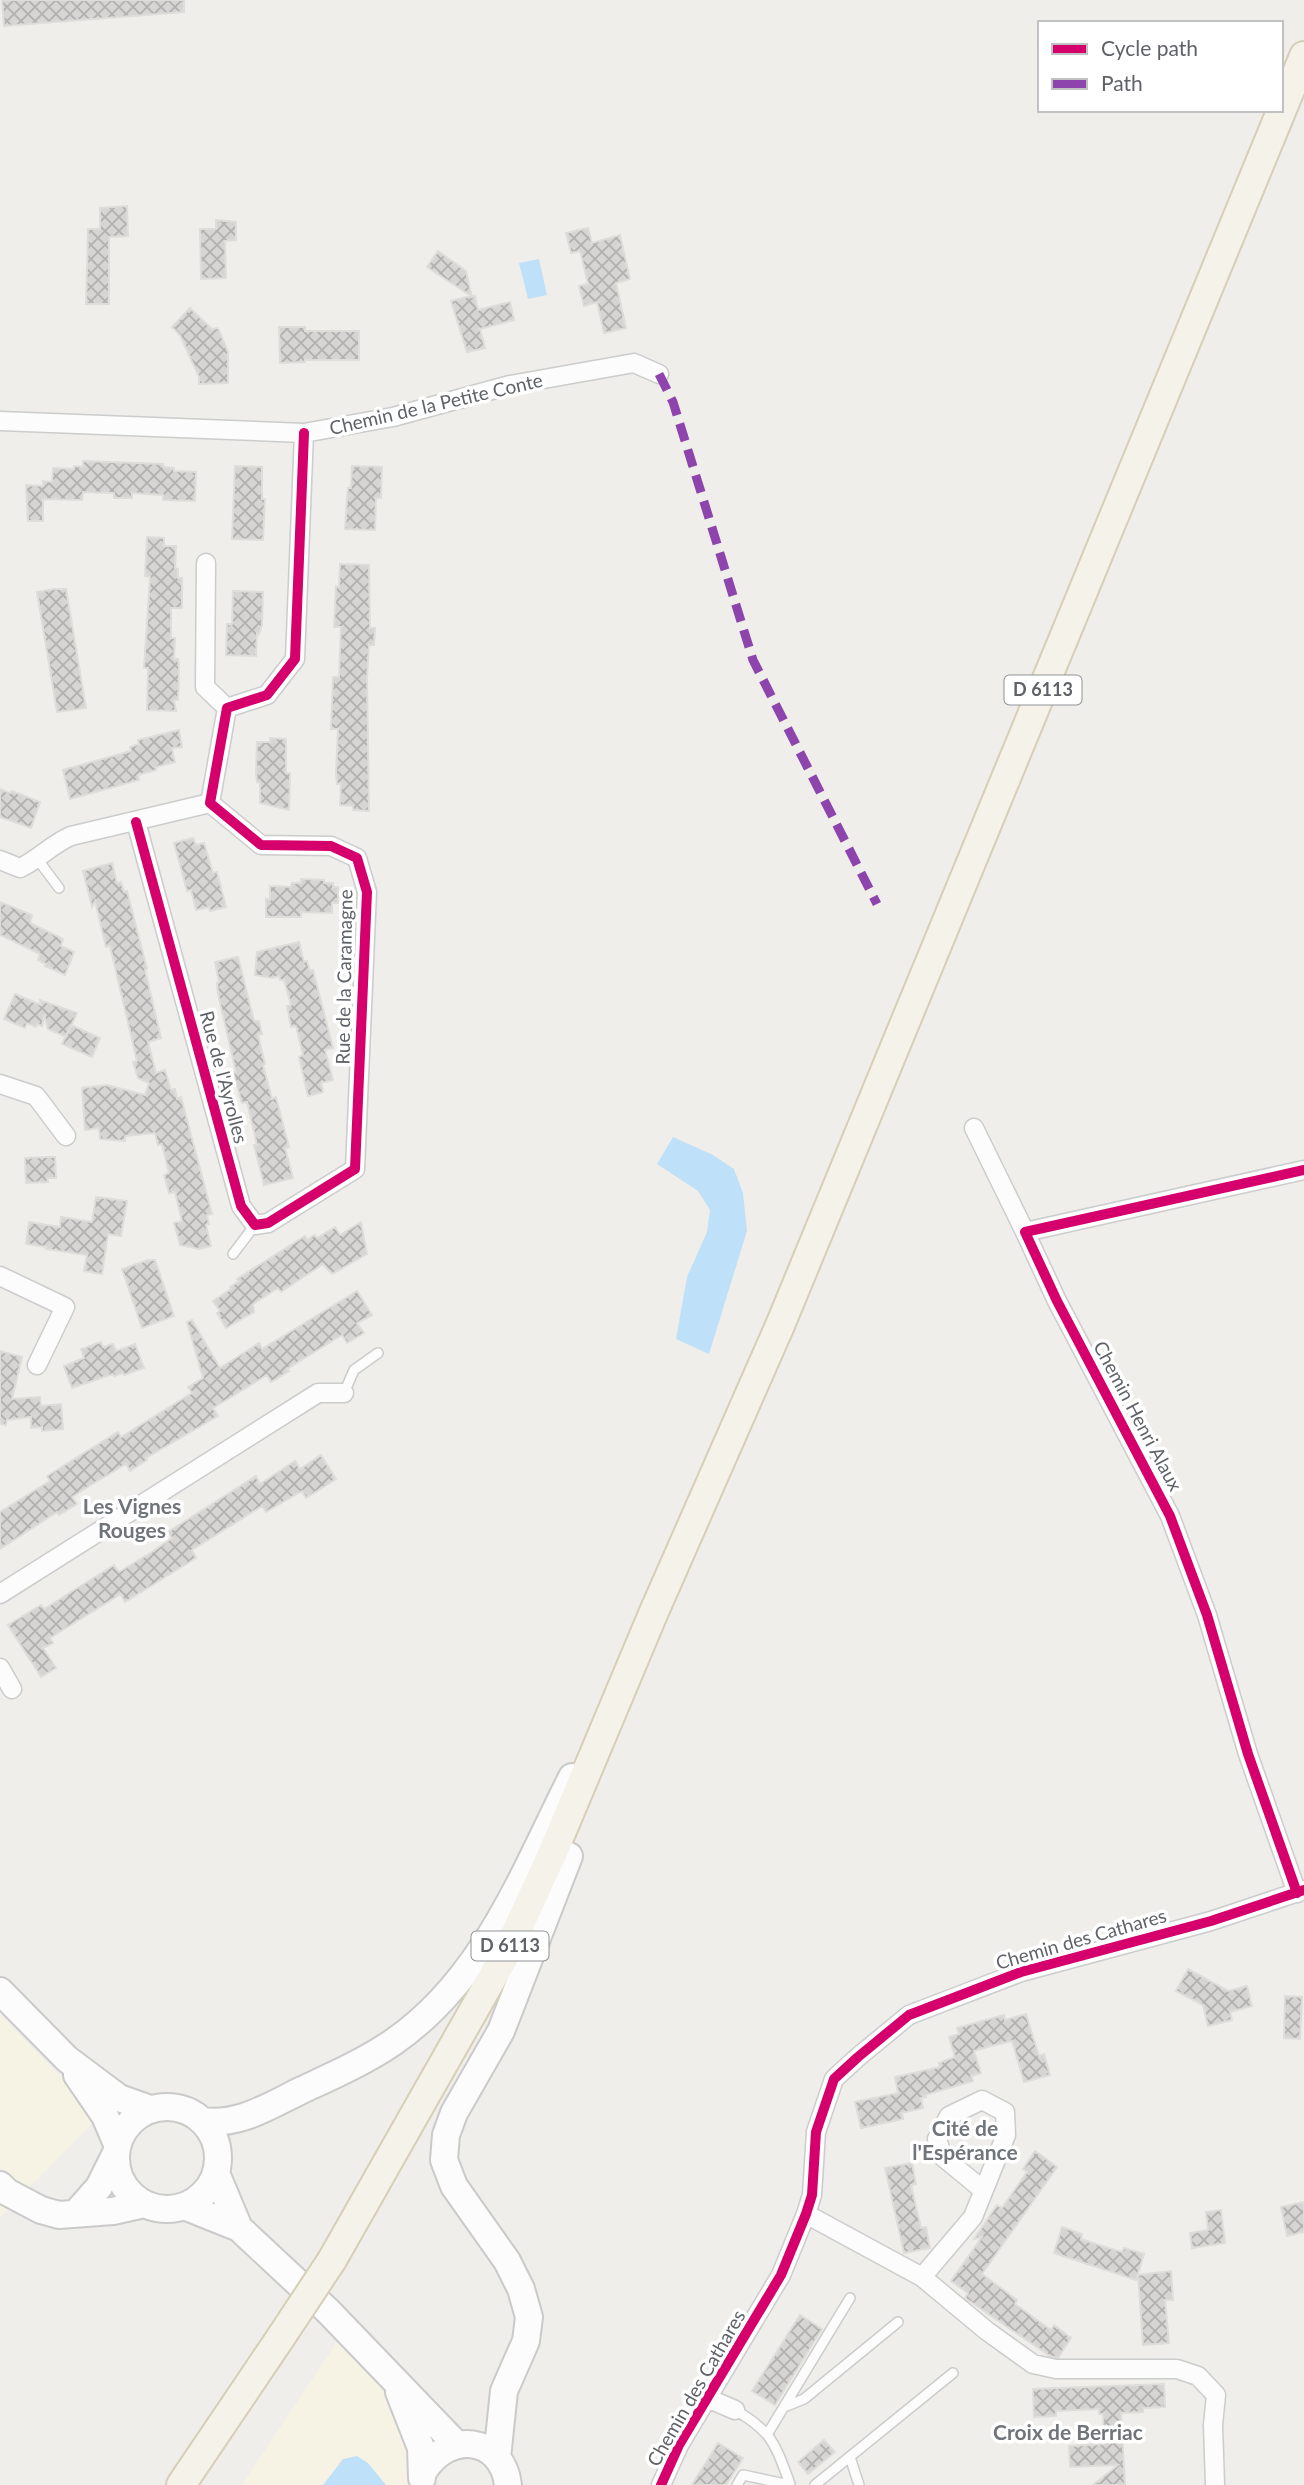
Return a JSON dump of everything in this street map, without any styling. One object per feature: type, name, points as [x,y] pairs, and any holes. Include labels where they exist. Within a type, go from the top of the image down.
[{"type":"main road","name":"D 6113","points":[[1283,106],[1304,55]]},
{"type":"main road","name":"D 6113","points":[[181,2485],[332,2260],[508,1950],[781,1324],[1281,112]]},
{"type":"main road","name":"D 6113","points":[[332,2260],[407,2166],[466,2064],[521,1958],[569,1856],[661,1639],[781,1324]]},
{"type":"main road","points":[[0,1991],[66,2059],[119,2098],[150,2109],[178,2108],[202,2121],[220,2123],[241,2119],[339,2073],[391,2044],[431,2012],[463,1978],[499,1922],[653,1614]]},
{"type":"main road","points":[[498,2458],[504,2391],[526,2341],[529,2317],[521,2288],[507,2261],[454,2186],[444,2160],[446,2135],[454,2113],[500,2031],[569,1856]]},
{"type":"main road","points":[[66,2059],[105,2116],[116,2150],[118,2174],[122,2184],[135,2199],[144,2204],[164,2209],[184,2206],[198,2199],[209,2187],[216,2173],[218,2159],[216,2145],[202,2121]]},
{"type":"main road","points":[[76,2213],[99,2187],[124,2129],[135,2117],[150,2109]]},
{"type":"main road","points":[[216,2173],[239,2228]]},
{"type":"main road","points":[[0,2185],[7,2192],[41,2210],[59,2215],[113,2211],[144,2204]]},
{"type":"main road","points":[[184,2206],[239,2228],[328,2311],[456,2444]]},
{"type":"main road","points":[[394,2380],[421,2448],[422,2479]]},
{"type":"main road","points":[[422,2479],[431,2459],[442,2450],[456,2444],[471,2444],[486,2449],[498,2458],[505,2469],[508,2485]]},
{"type":"street","name":"Chemin de la Petite Conte","points":[[0,421],[304,433],[393,417],[510,385],[634,363],[659,374]]},
{"type":"street","points":[[227,708],[267,695],[295,659],[304,433]]},
{"type":"street","points":[[206,563],[205,687],[227,708]]},
{"type":"street","points":[[0,860],[20,868],[38,860],[60,841],[71,836],[210,803],[227,708]]},
{"type":"street","name":"Rue de la Caramagne","points":[[210,803],[261,845],[331,846],[356,858],[368,892],[355,1169],[268,1223],[255,1225]]},
{"type":"street","name":"Rue de l'Ayrolles","points":[[136,822],[241,1206],[255,1225]]},
{"type":"street","points":[[0,1084],[36,1096],[66,1136]]},
{"type":"street","name":"Chemin Henri Alaux","points":[[974,1128],[1057,1301],[1170,1516],[1207,1615],[1248,1754],[1300,1892]]},
{"type":"street","points":[[1025,1232],[1304,1170]]},
{"type":"street","points":[[0,1276],[65,1307],[37,1365]]},
{"type":"street","points":[[0,1594],[318,1393],[344,1393]]},
{"type":"street","points":[[0,1668],[12,1689]]},
{"type":"street","name":"Chemin des Cathares","points":[[661,2485],[679,2445],[781,2275],[806,2214],[811,2195],[816,2132],[834,2079],[909,2015],[1021,1972],[1211,1921],[1300,1892]]},
{"type":"street","points":[[922,2277],[973,2217],[984,2190],[1006,2135],[1005,2112],[982,2100],[949,2116],[937,2139],[943,2157],[984,2190]]},
{"type":"street","points":[[806,2214],[922,2277],[987,2331],[1033,2364],[1056,2369],[1177,2369],[1198,2376],[1216,2395],[1213,2425],[1215,2485]]},
{"type":"street","points":[[707,2398],[735,2410]]},
{"type":"lane","points":[[38,860],[59,888]]},
{"type":"lane","points":[[233,1254],[255,1225]]},
{"type":"lane","points":[[344,1393],[354,1370],[378,1353]]},
{"type":"lane","points":[[768,2433],[850,2298]]},
{"type":"lane","points":[[783,2407],[804,2399],[898,2322]]},
{"type":"lane","points":[[815,2485],[953,2373]]},
{"type":"lane","points":[[735,2410],[768,2433],[790,2484]]},
{"type":"lane","points":[[849,2457],[859,2485]]},
{"type":"lane","points":[[737,2485],[743,2475],[790,2484]]},
{"type":"shaded area","points":[[0,2014],[99,2116],[0,2217]]},
{"type":"shaded area","points":[[340,2338],[394,2403],[413,2453],[409,2485],[242,2485]]},
{"type":"water","points":[[539,259],[547,295],[528,299],[519,263]]},
{"type":"water","points":[[673,1137],[713,1155],[734,1169],[743,1193],[747,1231],[709,1354],[676,1339],[687,1277],[707,1232],[710,1210],[698,1191],[657,1164]]},
{"type":"water","points":[[357,2456],[368,2463],[386,2485],[323,2485],[343,2459]]},
{"type":"building","points":[[2,0],[184,0],[184,12],[4,26]]},
{"type":"building","points":[[127,206],[128,236],[109,237],[109,304],[86,304],[88,229],[100,229],[100,208]]},
{"type":"building","points":[[216,220],[236,222],[236,240],[225,241],[226,278],[201,279],[200,229],[216,229]]},
{"type":"building","points":[[588,228],[592,243],[620,235],[630,279],[616,283],[626,328],[604,333],[597,302],[584,306],[579,286],[588,284],[584,267],[580,251],[571,253],[566,233]]},
{"type":"building","points":[[438,251],[466,271],[478,310],[510,302],[514,320],[480,329],[485,348],[467,352],[451,301],[471,296],[427,267]]},
{"type":"building","points":[[190,308],[212,329],[218,328],[228,352],[228,383],[199,384],[199,377],[180,335],[172,327]]},
{"type":"building","points":[[279,327],[305,327],[305,331],[359,331],[359,360],[280,363]]},
{"type":"building","points":[[83,461],[163,464],[163,467],[174,468],[174,471],[196,472],[195,501],[163,500],[163,495],[132,493],[132,498],[114,498],[114,493],[83,492],[82,500],[43,499],[43,521],[28,521],[26,485],[43,486],[43,481],[52,482],[53,468],[83,467]]},
{"type":"building","points":[[235,466],[262,467],[262,499],[265,499],[263,540],[232,539]]},
{"type":"building","points":[[352,466],[382,467],[381,498],[376,498],[375,530],[345,529]]},
{"type":"building","points":[[147,537],[164,538],[164,546],[176,546],[175,568],[178,569],[178,578],[182,578],[182,608],[171,608],[171,638],[175,638],[174,659],[178,659],[179,669],[178,700],[174,700],[176,711],[147,710],[148,668],[144,668],[150,577],[145,576]]},
{"type":"building","points":[[340,564],[369,565],[370,628],[375,628],[374,645],[369,645],[367,678],[369,811],[353,810],[353,806],[340,805],[341,784],[337,784],[338,729],[331,729],[333,677],[339,677],[341,627],[334,627]]},
{"type":"building","points":[[66,589],[86,708],[57,712],[37,592]]},
{"type":"building","points":[[233,591],[263,592],[262,625],[259,634],[257,633],[256,656],[226,655],[227,624],[232,624]]},
{"type":"building","points":[[179,730],[182,747],[172,748],[175,762],[138,775],[139,780],[70,799],[63,770],[131,751],[130,747],[139,744],[138,740]]},
{"type":"building","points":[[270,738],[286,739],[286,773],[290,773],[289,810],[260,803],[260,783],[257,782],[256,772],[257,742],[270,742]]},
{"type":"building","points":[[0,789],[40,802],[31,828],[0,817]]},
{"type":"building","points":[[193,838],[196,845],[204,843],[213,873],[217,872],[226,907],[210,911],[209,907],[196,910],[191,890],[187,891],[174,843]]},
{"type":"building","points":[[112,863],[117,883],[121,882],[124,892],[127,891],[147,969],[145,970],[161,1038],[148,1042],[156,1073],[165,1070],[171,1090],[175,1089],[177,1099],[181,1097],[212,1214],[207,1215],[209,1224],[206,1225],[211,1246],[199,1249],[180,1245],[174,1223],[182,1221],[175,1192],[169,1193],[164,1175],[169,1173],[162,1144],[158,1145],[155,1133],[125,1136],[125,1141],[100,1139],[99,1128],[85,1130],[82,1088],[107,1085],[145,1095],[149,1083],[138,1078],[133,1062],[137,1061],[110,946],[106,947],[95,901],[92,907],[83,871]]},
{"type":"building","points":[[301,879],[324,880],[324,883],[333,883],[333,887],[338,887],[338,903],[332,903],[332,913],[301,912],[301,917],[266,917],[266,899],[270,900],[270,886],[291,887],[292,883],[301,883]]},
{"type":"building","points":[[0,902],[32,915],[30,923],[63,939],[61,946],[74,952],[65,975],[45,966],[46,964],[38,960],[40,954],[0,935]]},
{"type":"building","points":[[299,942],[304,962],[307,961],[310,971],[313,970],[333,1048],[325,1050],[333,1080],[321,1083],[323,1092],[308,1096],[299,1057],[303,1055],[296,1026],[291,1027],[287,1006],[291,1005],[284,980],[280,980],[279,976],[272,978],[255,975],[257,952]]},
{"type":"building","points":[[238,957],[254,1021],[259,1021],[262,1034],[258,1035],[265,1064],[263,1065],[272,1099],[276,1097],[289,1147],[285,1148],[293,1178],[264,1185],[247,1102],[242,1103],[233,1072],[236,1072],[218,994],[219,982],[215,962]]},
{"type":"building","points":[[15,994],[41,1005],[40,1000],[77,1013],[66,1037],[48,1029],[44,1015],[42,1026],[37,1024],[36,1027],[27,1023],[25,1028],[4,1019]]},
{"type":"building","points":[[71,1025],[100,1038],[92,1057],[62,1044]]},
{"type":"building","points":[[55,1157],[56,1178],[47,1178],[48,1182],[26,1183],[25,1158]]},
{"type":"building","points":[[96,1197],[127,1201],[121,1236],[108,1234],[102,1274],[84,1271],[87,1255],[26,1244],[29,1222],[60,1227],[61,1217],[92,1222]]},
{"type":"building","points":[[361,1222],[367,1254],[332,1274],[323,1264],[281,1292],[278,1288],[253,1304],[254,1312],[226,1328],[213,1301],[231,1289],[230,1287],[239,1281],[237,1279],[305,1236],[307,1240],[314,1235],[317,1238],[335,1227],[340,1235]]},
{"type":"building","points":[[155,1260],[174,1316],[142,1328],[122,1269]]},
{"type":"building","points":[[357,1291],[372,1315],[357,1323],[364,1333],[347,1343],[342,1335],[271,1382],[267,1375],[213,1408],[218,1416],[146,1458],[147,1460],[130,1471],[126,1464],[86,1488],[72,1497],[77,1504],[59,1515],[57,1512],[0,1549],[0,1512],[50,1481],[47,1476],[118,1432],[121,1437],[192,1393],[188,1387],[203,1378],[187,1322],[192,1320],[220,1368],[259,1343],[262,1349]]},
{"type":"building","points":[[101,1342],[103,1347],[113,1344],[116,1351],[135,1344],[144,1368],[124,1375],[113,1374],[72,1388],[64,1366],[84,1358],[81,1349]]},
{"type":"building","points":[[0,1351],[22,1357],[12,1399],[40,1397],[41,1406],[61,1404],[63,1429],[42,1431],[42,1427],[31,1428],[31,1417],[7,1420],[6,1425],[0,1424]]},
{"type":"building","points":[[321,1455],[336,1479],[306,1498],[302,1491],[266,1512],[262,1506],[192,1550],[196,1558],[125,1602],[121,1594],[50,1638],[53,1643],[43,1648],[56,1668],[41,1677],[8,1625],[41,1605],[44,1609],[114,1565],[119,1572],[172,1538],[168,1532],[256,1476],[260,1484],[295,1461],[300,1469]]},
{"type":"building","points":[[1188,1969],[1228,1991],[1247,1986],[1252,2006],[1230,2012],[1232,2020],[1208,2026],[1203,2005],[1176,1991]]},
{"type":"building","points":[[1285,1996],[1302,1997],[1300,2039],[1284,2038]]},
{"type":"building","points":[[1026,2014],[1039,2056],[1044,2054],[1050,2075],[1024,2082],[1012,2041],[991,2046],[974,2051],[981,2073],[971,2076],[973,2081],[925,2095],[926,2097],[921,2098],[923,2108],[902,2113],[903,2119],[861,2128],[855,2102],[898,2093],[895,2077],[940,2067],[939,2063],[955,2057],[949,2037],[959,2034],[957,2028],[1004,2015],[1005,2020]]},
{"type":"building","points":[[1035,2151],[1057,2167],[982,2274],[1017,2300],[1015,2304],[1051,2330],[1054,2325],[1071,2338],[1058,2358],[1050,2356],[965,2298],[968,2293],[951,2281],[982,2237],[974,2239],[997,2205],[1002,2208],[1027,2172],[1023,2169]]},
{"type":"building","points":[[912,2163],[916,2184],[911,2185],[921,2228],[926,2227],[930,2248],[904,2253],[885,2168]]},
{"type":"building","points":[[1304,2202],[1304,2232],[1287,2236],[1281,2207]]},
{"type":"building","points":[[1221,2210],[1225,2243],[1192,2248],[1190,2233],[1208,2230],[1206,2212]]},
{"type":"building","points":[[1062,2227],[1082,2234],[1081,2239],[1102,2246],[1122,2252],[1124,2248],[1144,2254],[1136,2280],[1054,2253]]},
{"type":"building","points":[[1171,2271],[1173,2300],[1165,2300],[1169,2343],[1143,2345],[1138,2275]]},
{"type":"building","points":[[800,2315],[822,2329],[775,2405],[752,2391]]},
{"type":"building","points":[[1164,2384],[1165,2407],[1121,2413],[1125,2485],[1093,2485],[1118,2465],[1070,2467],[1069,2446],[1104,2444],[1103,2414],[1099,2414],[1099,2409],[1056,2411],[1056,2416],[1034,2417],[1033,2389]]},
{"type":"building","points":[[824,2440],[835,2452],[808,2474],[798,2462]]},
{"type":"building","points":[[718,2443],[743,2458],[726,2485],[692,2485]]},
{"type":"marked path","points":[[659,374],[673,402],[753,660],[877,904]]},
{"type":"cycle path","points":[[136,822],[241,1206],[255,1225],[268,1223],[355,1169],[367,892],[357,858],[331,846],[261,845],[210,803],[227,708],[267,695],[295,659],[304,433]]},
{"type":"cycle path","points":[[1297,1893],[1248,1754],[1207,1615],[1170,1516],[1057,1301],[1025,1232],[1304,1170]]},
{"type":"cycle path","points":[[661,2485],[679,2445],[781,2275],[812,2195],[816,2132],[834,2079],[909,2015],[1021,1972],[1211,1921],[1304,1890]]},
{"type":"district","name":"Les Vignes Rouges","points":[[132,1519]]},
{"type":"district","name":"Cité de l'Espérance","points":[[965,2141]]},
{"type":"district","name":"Croix de Berriac","points":[[1068,2433]]}]
